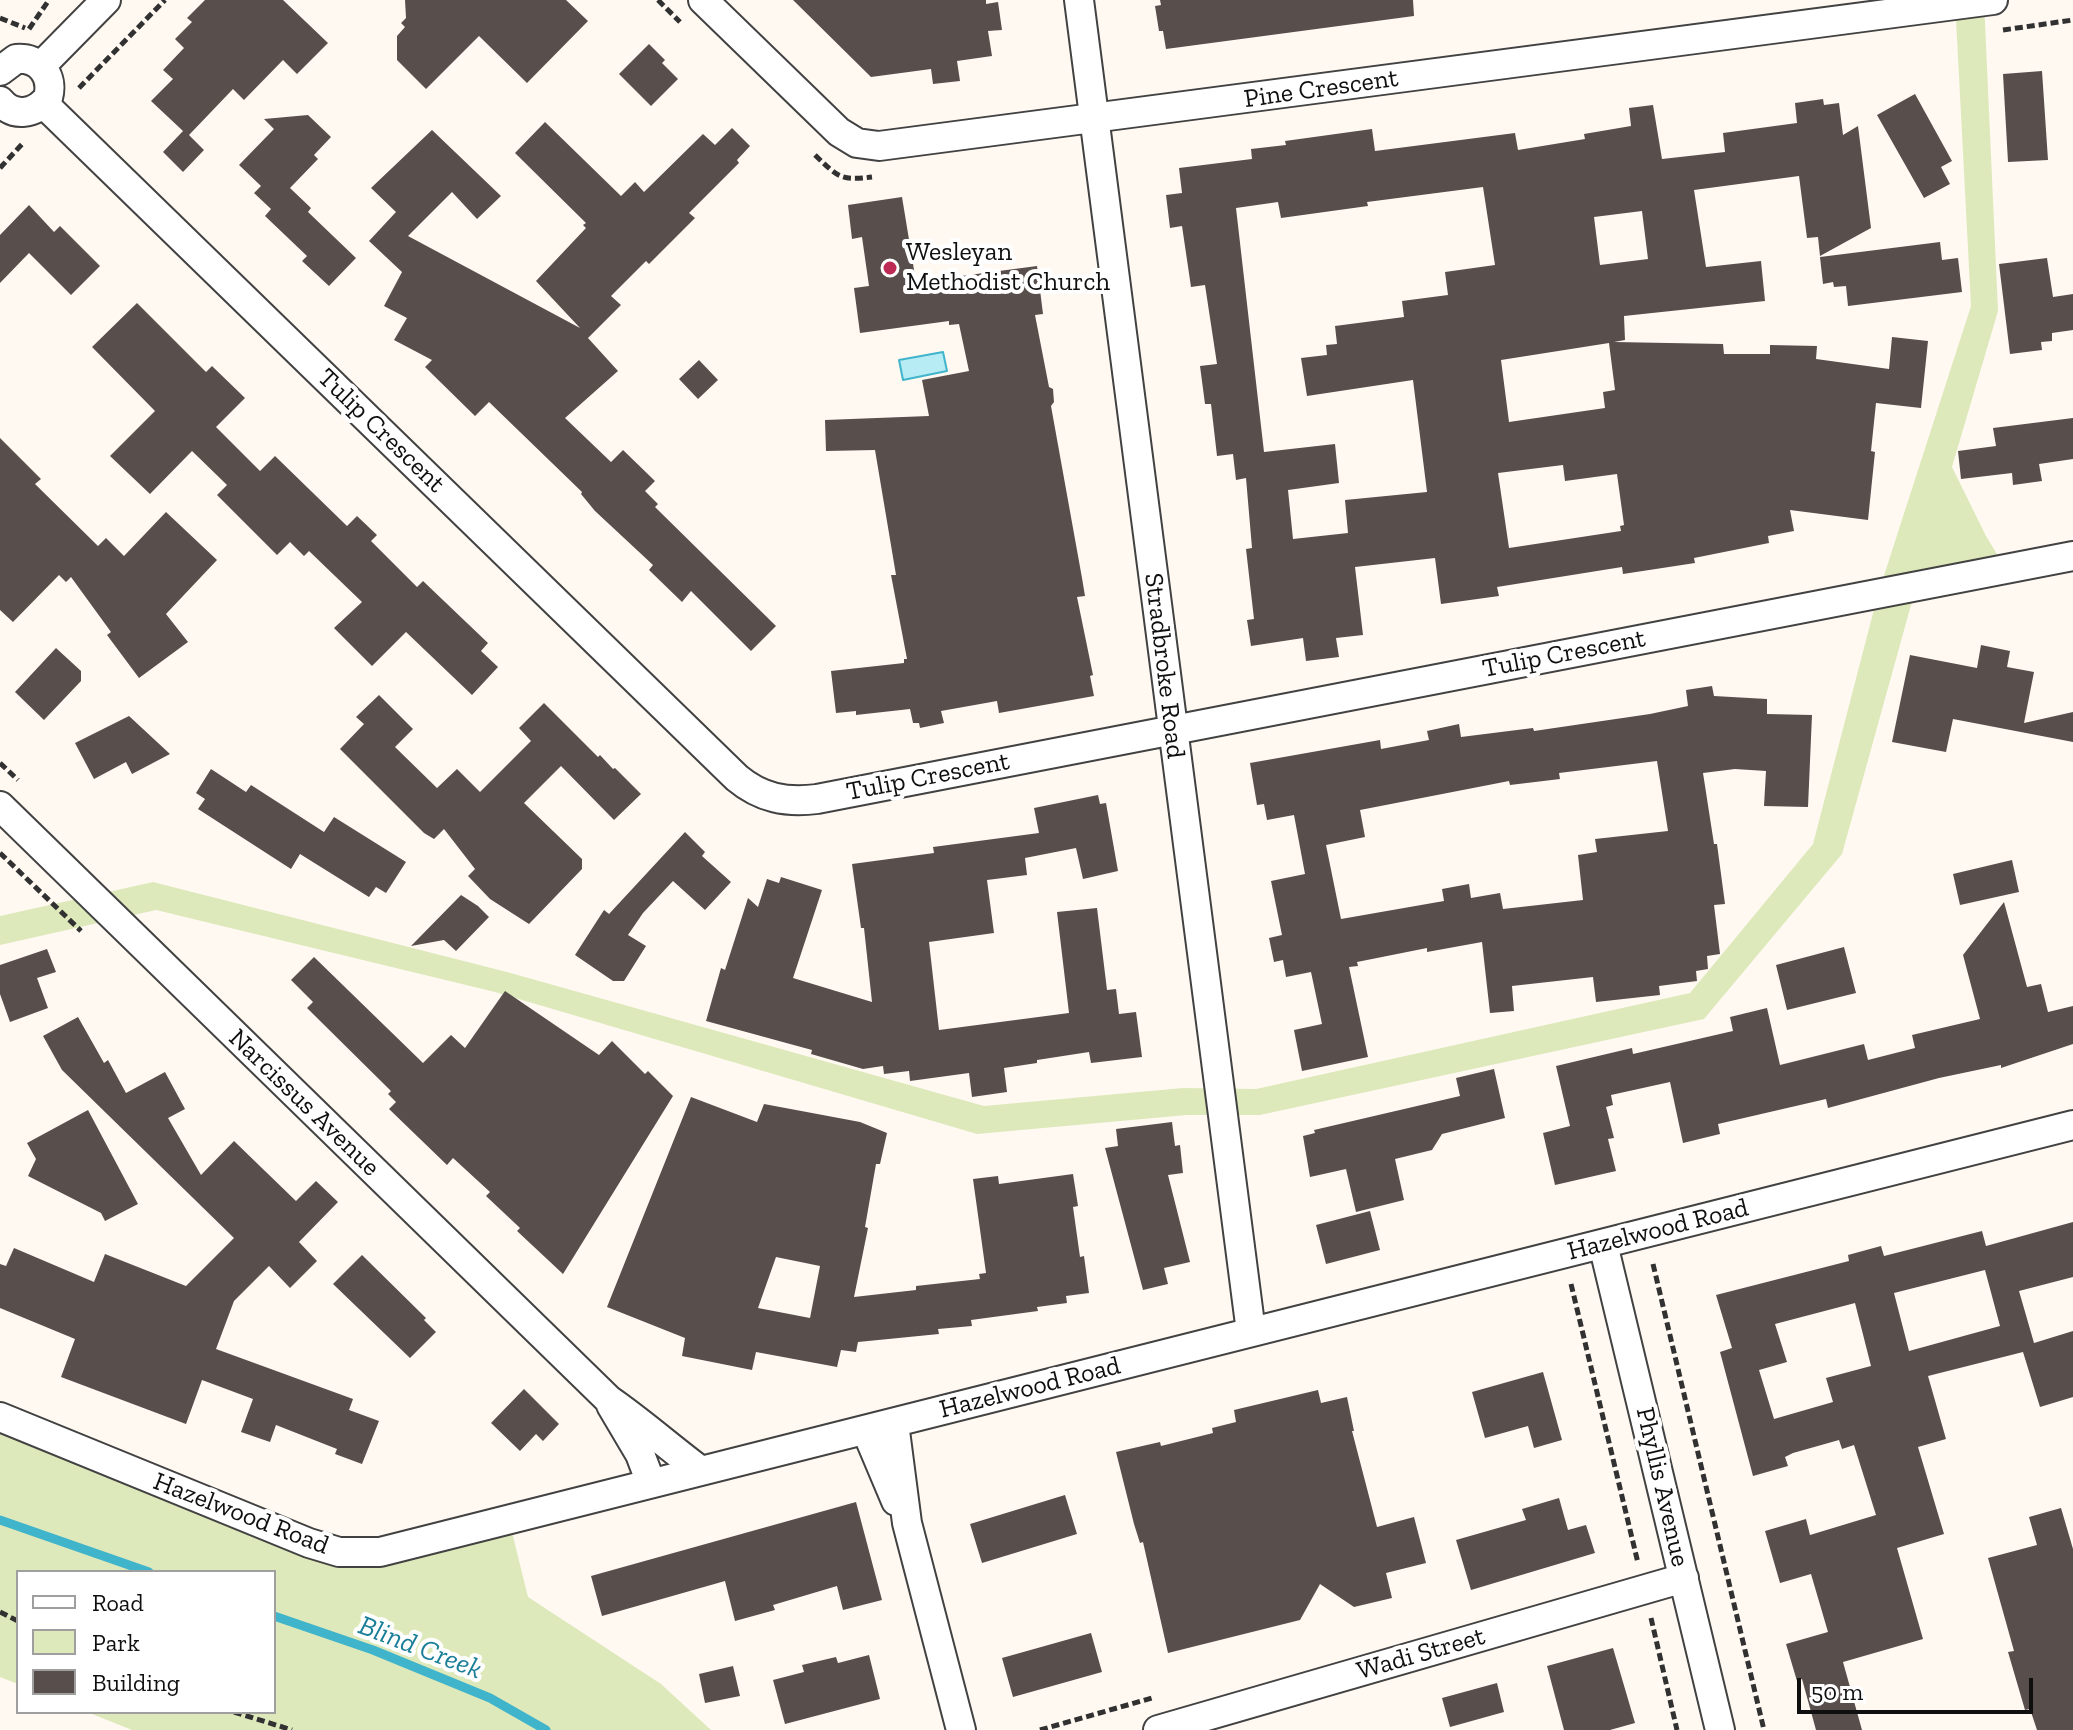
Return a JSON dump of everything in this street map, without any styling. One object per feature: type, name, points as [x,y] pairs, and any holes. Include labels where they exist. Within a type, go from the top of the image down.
[{"type":"street","points":[[41,66],[106,0]]},
{"type":"street","name":"Pine Crescent","points":[[703,0],[839,132],[857,143],[879,146],[1993,0]]},
{"type":"street","name":"Stradbroke Road","points":[[1079,0],[1251,1332]]},
{"type":"street","points":[[1,66],[23,58],[41,66],[50,85],[48,98],[24,113],[1,106]]},
{"type":"street","name":"Tulip Crescent","points":[[43,103],[716,757],[758,793],[784,800],[817,799],[2073,556]]},
{"type":"street","name":"Narcissus Avenue","points":[[0,806],[609,1400],[646,1425],[667,1446],[701,1471]]},
{"type":"street","name":"Hazelwood Road","points":[[0,1417],[309,1543],[339,1552],[360,1554],[390,1550],[2073,1125]]},
{"type":"street","name":"Phyllis Avenue","points":[[1603,1244],[1720,1730]]},
{"type":"street","name":"Narcissus Avenue","points":[[609,1400],[640,1454],[651,1483]]},
{"type":"street","points":[[894,1423],[907,1523],[961,1730]]},
{"type":"street","points":[[866,1430],[907,1523]]},
{"type":"street","name":"Wadi Street","points":[[1158,1730],[1684,1578]]},
{"type":"path","points":[[0,18],[29,29],[49,0]]},
{"type":"path","points":[[72,96],[165,0]]},
{"type":"path","points":[[0,168],[28,139]]},
{"type":"path","points":[[1653,1264],[1764,1730]]},
{"type":"path","points":[[1571,1284],[1637,1559]]},
{"type":"path","points":[[1651,1621],[1677,1730]]},
{"type":"path","points":[[240,1714],[292,1730]]},
{"type":"green space","points":[[1955,0],[1984,0],[1998,311],[1952,467],[2006,569],[1916,587],[1842,854],[1704,1019],[1260,1115],[1187,1115],[977,1134],[495,992],[156,910],[0,945],[0,916],[153,882],[507,972],[984,1106],[1183,1088],[1256,1089],[1690,993],[1813,844],[1878,594],[1971,306]]},
{"type":"green space","points":[[0,1417],[324,1548],[509,1520],[528,1597],[661,1684],[711,1730],[132,1730],[92,1714],[276,1714],[276,1570],[16,1570],[16,1683],[0,1677]]},
{"type":"water","points":[[943,352],[947,371],[903,380],[899,360]]},
{"type":"building","points":[[205,0],[283,0],[328,43],[297,74],[283,60],[244,100],[233,89],[189,135],[204,150],[183,172],[163,152],[183,131],[151,101],[173,79],[163,70],[184,48],[175,39],[192,22],[187,18]]},
{"type":"building","points":[[405,0],[566,0],[588,21],[527,83],[479,36],[426,89],[397,60],[397,36],[405,27],[401,23],[406,18]]},
{"type":"building","points":[[793,0],[986,0],[986,4],[998,2],[1002,30],[988,31],[992,56],[957,61],[960,81],[933,84],[931,69],[871,77]]},
{"type":"building","points":[[1160,0],[1413,0],[1414,16],[1166,49],[1155,6],[1161,5]]},
{"type":"building","points":[[649,44],[678,79],[651,106],[619,74]]},
{"type":"building","points":[[2042,71],[2048,160],[2008,162],[2003,74]]},
{"type":"building","points":[[1915,94],[1952,161],[1941,167],[1950,184],[1924,198],[1877,115]]},
{"type":"building","points":[[1823,99],[1824,105],[1839,103],[1843,135],[1858,126],[1871,228],[1820,256],[1818,237],[1807,238],[1799,176],[1694,190],[1706,267],[1761,261],[1765,301],[1624,316],[1625,340],[1614,342],[1723,344],[1724,354],[1770,354],[1770,345],[1817,346],[1816,359],[1889,369],[1892,337],[1928,341],[1921,408],[1876,403],[1868,520],[1790,510],[1794,531],[1768,536],[1769,543],[1694,558],[1695,563],[1623,574],[1622,567],[1497,587],[1499,596],[1441,604],[1435,558],[1355,567],[1363,635],[1336,638],[1339,657],[1306,661],[1303,638],[1251,646],[1247,620],[1254,619],[1246,549],[1252,548],[1246,478],[1236,480],[1233,454],[1217,456],[1211,404],[1205,404],[1200,366],[1217,364],[1205,285],[1191,287],[1182,226],[1170,228],[1166,195],[1182,193],[1179,168],[1252,159],[1251,149],[1372,129],[1375,151],[1515,133],[1518,150],[1585,139],[1584,134],[1631,126],[1629,108],[1653,105],[1662,159],[1725,152],[1723,133],[1797,123],[1795,103]],"holes":[[[1483,187],[1495,265],[1445,272],[1448,295],[1402,301],[1404,317],[1335,326],[1337,344],[1326,345],[1327,355],[1301,358],[1307,396],[1413,380],[1427,492],[1345,500],[1348,533],[1293,539],[1288,490],[1339,483],[1335,444],[1264,452],[1236,208],[1278,202],[1281,218],[1368,206],[1367,202]],[[1642,211],[1648,259],[1600,265],[1594,217]],[[1609,343],[1615,390],[1603,392],[1605,408],[1509,422],[1501,360]],[[1563,465],[1565,481],[1617,474],[1624,525],[1620,526],[1621,531],[1509,548],[1498,473]]]},
{"type":"building","points":[[308,115],[331,137],[314,155],[318,159],[290,188],[311,208],[308,212],[356,258],[329,286],[302,261],[307,256],[265,216],[271,209],[254,193],[261,186],[239,165],[274,129],[264,119]]},
{"type":"building","points":[[545,122],[621,196],[635,182],[644,192],[703,134],[715,145],[732,128],[750,146],[737,160],[739,163],[689,213],[695,218],[649,264],[646,261],[611,296],[621,305],[588,338],[618,371],[565,418],[611,462],[623,450],[655,481],[645,491],[658,504],[655,507],[776,626],[751,651],[691,591],[682,602],[649,570],[653,565],[595,511],[582,492],[489,402],[475,416],[425,367],[432,360],[394,340],[407,318],[384,306],[402,272],[369,241],[396,212],[371,188],[432,130],[501,196],[477,219],[452,192],[408,236],[580,328],[536,281],[586,228],[583,225],[586,223],[515,153]]},
{"type":"building","points":[[902,197],[916,282],[1037,266],[1043,314],[1035,315],[1049,387],[1053,389],[1054,402],[1051,406],[1085,596],[1077,597],[1093,675],[1090,676],[1094,696],[999,713],[997,701],[941,711],[944,723],[920,728],[919,723],[913,723],[910,709],[856,715],[856,711],[836,713],[831,671],[904,663],[907,659],[891,575],[896,575],[875,450],[826,451],[825,420],[929,416],[922,380],[969,371],[959,324],[949,325],[949,321],[860,333],[854,288],[869,286],[862,237],[852,239],[848,205]]},
{"type":"building","points":[[29,205],[54,232],[60,226],[100,266],[71,295],[29,253],[0,283],[0,235]]},
{"type":"building","points":[[1940,242],[1942,260],[1958,258],[1962,292],[1848,306],[1846,286],[1834,287],[1833,282],[1823,284],[1820,257]]},
{"type":"building","points":[[2047,258],[2053,297],[2073,294],[2073,330],[2052,333],[2052,341],[2041,342],[2042,350],[2010,354],[1999,264]]},
{"type":"building","points":[[137,303],[206,372],[212,366],[245,398],[216,427],[260,471],[275,456],[347,526],[357,516],[377,535],[371,541],[417,587],[423,581],[488,643],[481,651],[498,667],[472,695],[406,632],[372,666],[334,628],[362,602],[309,551],[304,556],[290,542],[277,555],[217,495],[227,485],[192,451],[150,494],[110,456],[155,411],[92,347]]},
{"type":"building","points":[[699,360],[718,380],[698,399],[679,379]]},
{"type":"building","points":[[2073,418],[2073,459],[2039,464],[2042,481],[2013,485],[2012,473],[1961,479],[1958,451],[1996,446],[1993,428]]},
{"type":"building","points":[[0,438],[41,479],[35,484],[98,546],[106,538],[124,556],[166,512],[217,560],[166,614],[188,642],[139,678],[107,635],[111,632],[71,577],[66,582],[59,575],[13,622],[0,610]]},
{"type":"building","points":[[1981,645],[2010,651],[2007,667],[2034,672],[2024,723],[2073,712],[2073,742],[1953,719],[1946,752],[1892,742],[1910,655],[1977,668]]},
{"type":"building","points":[[56,648],[81,671],[81,681],[44,720],[15,692]]},
{"type":"building","points":[[1712,686],[1714,696],[1767,699],[1767,714],[1812,715],[1808,807],[1764,806],[1766,771],[1735,769],[1703,773],[1725,904],[1714,905],[1720,954],[1707,956],[1708,969],[1696,971],[1697,981],[1659,986],[1660,995],[1596,1002],[1593,977],[1512,986],[1514,1011],[1490,1013],[1482,942],[1427,952],[1427,948],[1357,962],[1358,966],[1349,967],[1368,1057],[1302,1071],[1294,1030],[1322,1024],[1311,972],[1286,977],[1283,960],[1274,962],[1269,938],[1282,935],[1271,881],[1305,874],[1294,815],[1267,820],[1264,804],[1257,805],[1250,763],[1380,740],[1381,749],[1429,740],[1427,731],[1459,724],[1461,737],[1533,728],[1534,731],[1650,714],[1688,706],[1686,690]],"holes":[[[1657,761],[1668,831],[1595,839],[1597,852],[1578,855],[1583,900],[1503,909],[1500,893],[1471,898],[1469,884],[1442,889],[1444,901],[1341,919],[1326,845],[1365,837],[1360,810],[1509,781],[1510,785],[1560,779],[1559,773]]]},
{"type":"building","points":[[379,695],[413,729],[395,747],[437,788],[457,769],[480,792],[531,741],[519,728],[544,703],[598,757],[600,755],[641,794],[614,820],[561,766],[524,803],[582,859],[582,869],[529,924],[490,899],[468,876],[475,869],[444,829],[434,839],[424,833],[340,749],[364,724],[356,717]]},
{"type":"building","points":[[129,716],[170,754],[132,774],[126,762],[94,779],[75,743]]},
{"type":"building","points":[[211,769],[246,792],[251,785],[324,832],[334,817],[406,862],[386,893],[376,887],[369,897],[300,854],[291,869],[198,809],[205,799],[196,793]]},
{"type":"building","points":[[1098,795],[1100,804],[1106,803],[1118,871],[1083,879],[1076,848],[1025,858],[1027,875],[987,880],[994,933],[929,942],[939,1030],[1069,1013],[1057,912],[1097,908],[1107,990],[1116,989],[1119,1014],[1136,1012],[1142,1057],[1091,1063],[1089,1052],[1037,1060],[1037,1063],[1004,1068],[1007,1092],[972,1097],[969,1073],[910,1081],[909,1071],[884,1074],[883,1066],[863,1069],[811,1054],[812,1050],[706,1021],[721,968],[725,970],[748,898],[758,907],[767,879],[779,883],[781,877],[822,890],[793,978],[872,1002],[864,928],[861,928],[852,864],[934,853],[933,847],[1039,833],[1034,808]]},
{"type":"building","points":[[685,832],[705,852],[702,856],[731,882],[705,910],[673,881],[643,913],[628,935],[646,946],[624,981],[613,981],[575,955],[604,910],[609,914]]},
{"type":"building","points":[[2012,860],[2019,892],[1960,905],[1953,874]]},
{"type":"building","points":[[461,895],[489,917],[456,951],[444,940],[411,946]]},
{"type":"building","points":[[2004,902],[2027,987],[2041,984],[2048,1012],[2073,1006],[2073,1044],[2001,1068],[2001,1065],[1939,1078],[1828,1108],[1826,1099],[1718,1124],[1720,1134],[1683,1143],[1670,1082],[1611,1095],[1613,1105],[1606,1107],[1614,1138],[1608,1139],[1616,1171],[1555,1185],[1543,1133],[1570,1126],[1556,1066],[1632,1048],[1633,1054],[1733,1031],[1730,1017],[1767,1008],[1780,1065],[1864,1044],[1868,1060],[1915,1048],[1912,1035],[1980,1019],[1963,955]]},
{"type":"building","points":[[1844,947],[1856,993],[1787,1010],[1776,965]]},
{"type":"building","points":[[47,949],[56,972],[37,978],[48,1008],[10,1022],[0,994],[0,965]]},
{"type":"building","points":[[314,957],[423,1063],[451,1035],[465,1048],[505,991],[599,1055],[612,1041],[645,1074],[648,1071],[673,1096],[563,1274],[517,1231],[520,1228],[486,1196],[490,1192],[453,1158],[447,1165],[389,1109],[396,1102],[388,1094],[391,1091],[307,1008],[313,1002],[291,980]]},
{"type":"building","points":[[78,1017],[104,1063],[108,1060],[126,1093],[165,1072],[185,1109],[168,1118],[201,1175],[234,1141],[296,1201],[316,1181],[338,1202],[299,1242],[317,1261],[290,1288],[269,1266],[234,1301],[216,1349],[353,1399],[349,1410],[379,1421],[362,1464],[335,1454],[337,1449],[276,1425],[270,1442],[241,1432],[253,1399],[202,1380],[186,1424],[61,1377],[75,1339],[0,1308],[0,1264],[6,1266],[14,1248],[94,1282],[105,1254],[186,1286],[234,1238],[62,1070],[43,1036]]},
{"type":"building","points":[[1494,1069],[1505,1118],[1442,1134],[1432,1150],[1395,1159],[1404,1200],[1356,1212],[1346,1169],[1310,1177],[1303,1136],[1315,1133],[1314,1130],[1460,1096],[1456,1078]]},
{"type":"building","points":[[691,1097],[757,1122],[764,1104],[860,1122],[887,1133],[880,1164],[876,1164],[865,1227],[868,1228],[854,1297],[980,1279],[979,1274],[986,1273],[973,1179],[998,1176],[999,1184],[1073,1174],[1078,1206],[1073,1207],[1089,1293],[1066,1296],[1067,1303],[1037,1307],[1038,1311],[971,1320],[972,1326],[938,1329],[939,1334],[858,1342],[856,1352],[841,1350],[837,1367],[756,1352],[752,1370],[682,1356],[685,1338],[607,1307]],"holes":[[[776,1257],[820,1266],[810,1318],[758,1308]]]},
{"type":"building","points":[[88,1110],[138,1204],[105,1221],[101,1213],[28,1176],[36,1159],[27,1143]]},
{"type":"building","points":[[1172,1122],[1175,1146],[1180,1145],[1183,1173],[1168,1175],[1190,1262],[1164,1268],[1168,1284],[1143,1290],[1105,1148],[1118,1146],[1116,1129]]},
{"type":"building","points":[[1370,1211],[1380,1250],[1326,1264],[1316,1225]]},
{"type":"building","points":[[2073,1222],[2073,1277],[2019,1291],[2034,1343],[2073,1331],[2073,1397],[2040,1407],[2023,1352],[1928,1376],[1946,1439],[1918,1447],[1944,1534],[1897,1548],[1923,1639],[1843,1662],[1862,1730],[1816,1730],[1802,1679],[1797,1681],[1786,1644],[1828,1632],[1811,1574],[1780,1583],[1765,1531],[1806,1519],[1810,1535],[1876,1515],[1854,1445],[1842,1449],[1839,1440],[1793,1453],[1785,1457],[1788,1466],[1753,1476],[1720,1352],[1732,1348],[1716,1295],[1849,1261],[1848,1255],[1881,1246],[1884,1256],[1982,1231],[1986,1246]],"holes":[[[1985,1270],[2000,1326],[1909,1351],[1894,1293]],[[1855,1303],[1871,1366],[1826,1378],[1833,1402],[1774,1419],[1759,1370],[1787,1362],[1775,1324]]]},
{"type":"building","points":[[362,1255],[426,1318],[424,1320],[436,1332],[410,1358],[333,1284]]},
{"type":"building","points":[[1543,1372],[1562,1440],[1534,1448],[1528,1426],[1485,1438],[1472,1392]]},
{"type":"building","points":[[524,1389],[559,1424],[543,1441],[536,1434],[520,1451],[491,1423]]},
{"type":"building","points":[[1318,1390],[1321,1403],[1347,1397],[1352,1431],[1377,1527],[1414,1517],[1426,1563],[1386,1573],[1392,1598],[1354,1607],[1320,1584],[1300,1620],[1168,1653],[1143,1542],[1140,1543],[1134,1524],[1116,1452],[1160,1442],[1161,1446],[1213,1433],[1212,1428],[1236,1422],[1234,1410]]},
{"type":"building","points":[[1065,1495],[1077,1534],[982,1563],[970,1524]]},
{"type":"building","points":[[1559,1498],[1568,1530],[1586,1525],[1595,1553],[1471,1590],[1456,1540],[1526,1520],[1522,1509]]},
{"type":"building","points":[[856,1502],[882,1600],[843,1610],[837,1586],[773,1605],[775,1610],[735,1621],[725,1581],[602,1616],[591,1576]]},
{"type":"building","points":[[2061,1508],[2073,1549],[2073,1730],[2037,1730],[2030,1709],[2025,1710],[2008,1652],[2014,1651],[1988,1558],[2037,1545],[2029,1517]]},
{"type":"building","points":[[1091,1633],[1102,1672],[1013,1697],[1002,1658]]},
{"type":"building","points":[[1613,1648],[1635,1723],[1610,1730],[1564,1730],[1547,1666]]},
{"type":"building","points":[[869,1655],[880,1699],[785,1724],[773,1680],[804,1672],[802,1665],[836,1657],[838,1663]]},
{"type":"building","points":[[733,1666],[740,1696],[705,1703],[699,1674]]},
{"type":"building","points":[[1497,1683],[1504,1712],[1450,1727],[1442,1698]]},
{"type":"waterway","name":"Blind Creek","points":[[0,1520],[143,1570]]},
{"type":"waterway","name":"Blind Creek","points":[[276,1617],[373,1650],[490,1698],[546,1730]]},
{"type":"place","name":"Wesleyan Methodist Church","points":[[890,268]]}]
